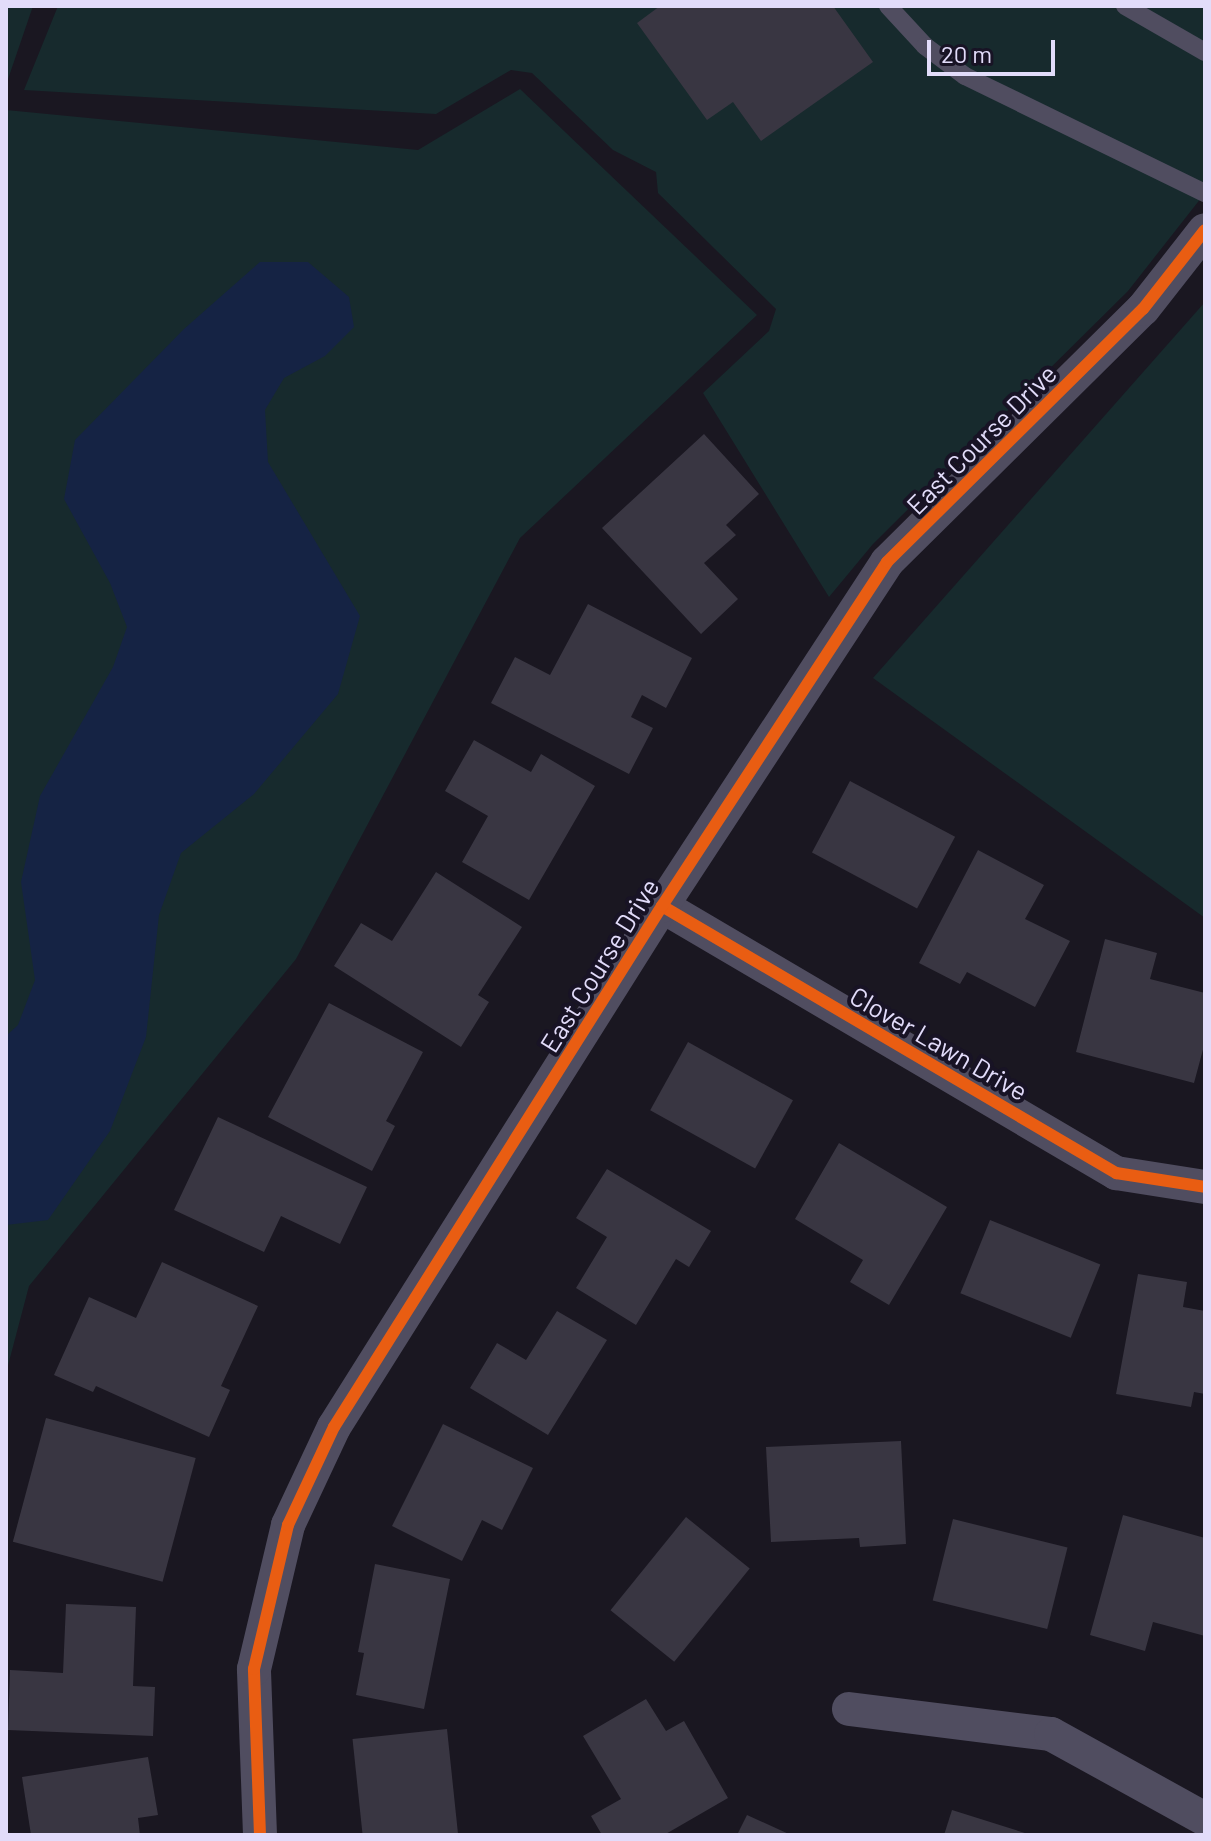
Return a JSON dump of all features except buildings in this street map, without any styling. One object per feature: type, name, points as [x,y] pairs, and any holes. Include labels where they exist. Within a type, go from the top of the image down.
[{"type":"street","name":"East Course Drive","points":[[260,1835],[255,1816],[254,1669],[288,1525],[334,1427],[662,906],[887,562],[1143,309],[1205,230]]},
{"type":"street","name":"Clover Lawn Drive","points":[[662,906],[1116,1173],[1205,1187]]},
{"type":"street","points":[[849,1709],[1051,1734],[1205,1819]]},
{"type":"lane","points":[[888,6],[925,46],[965,76],[1205,193]]},
{"type":"lane","points":[[1125,6],[1205,52]]},
{"type":"green space","points":[[6,6],[33,6],[6,85]]},
{"type":"green space","points":[[58,6],[1205,6],[1205,193],[1128,291],[873,544],[829,597],[703,393],[769,331],[776,309],[658,193],[656,172],[613,150],[532,73],[511,70],[436,114],[24,90]]},
{"type":"green space","points":[[520,89],[757,315],[520,538],[296,959],[29,1286],[6,1373],[6,110],[418,150]]},
{"type":"green space","points":[[1205,302],[1205,918],[873,678]]},
{"type":"water","points":[[260,262],[308,262],[349,297],[354,327],[325,356],[284,378],[265,410],[268,462],[360,616],[338,694],[254,794],[181,853],[159,915],[146,1037],[110,1131],[48,1220],[6,1225],[6,1036],[18,1025],[35,980],[21,882],[40,796],[113,667],[127,627],[110,583],[64,499],[75,440],[184,329]]},
{"type":"cycle path","points":[[260,1835],[254,1669],[288,1525],[334,1427],[662,906],[887,562],[1143,309],[1205,230]]},
{"type":"cycle path","points":[[662,906],[1116,1173],[1205,1187]]}]
